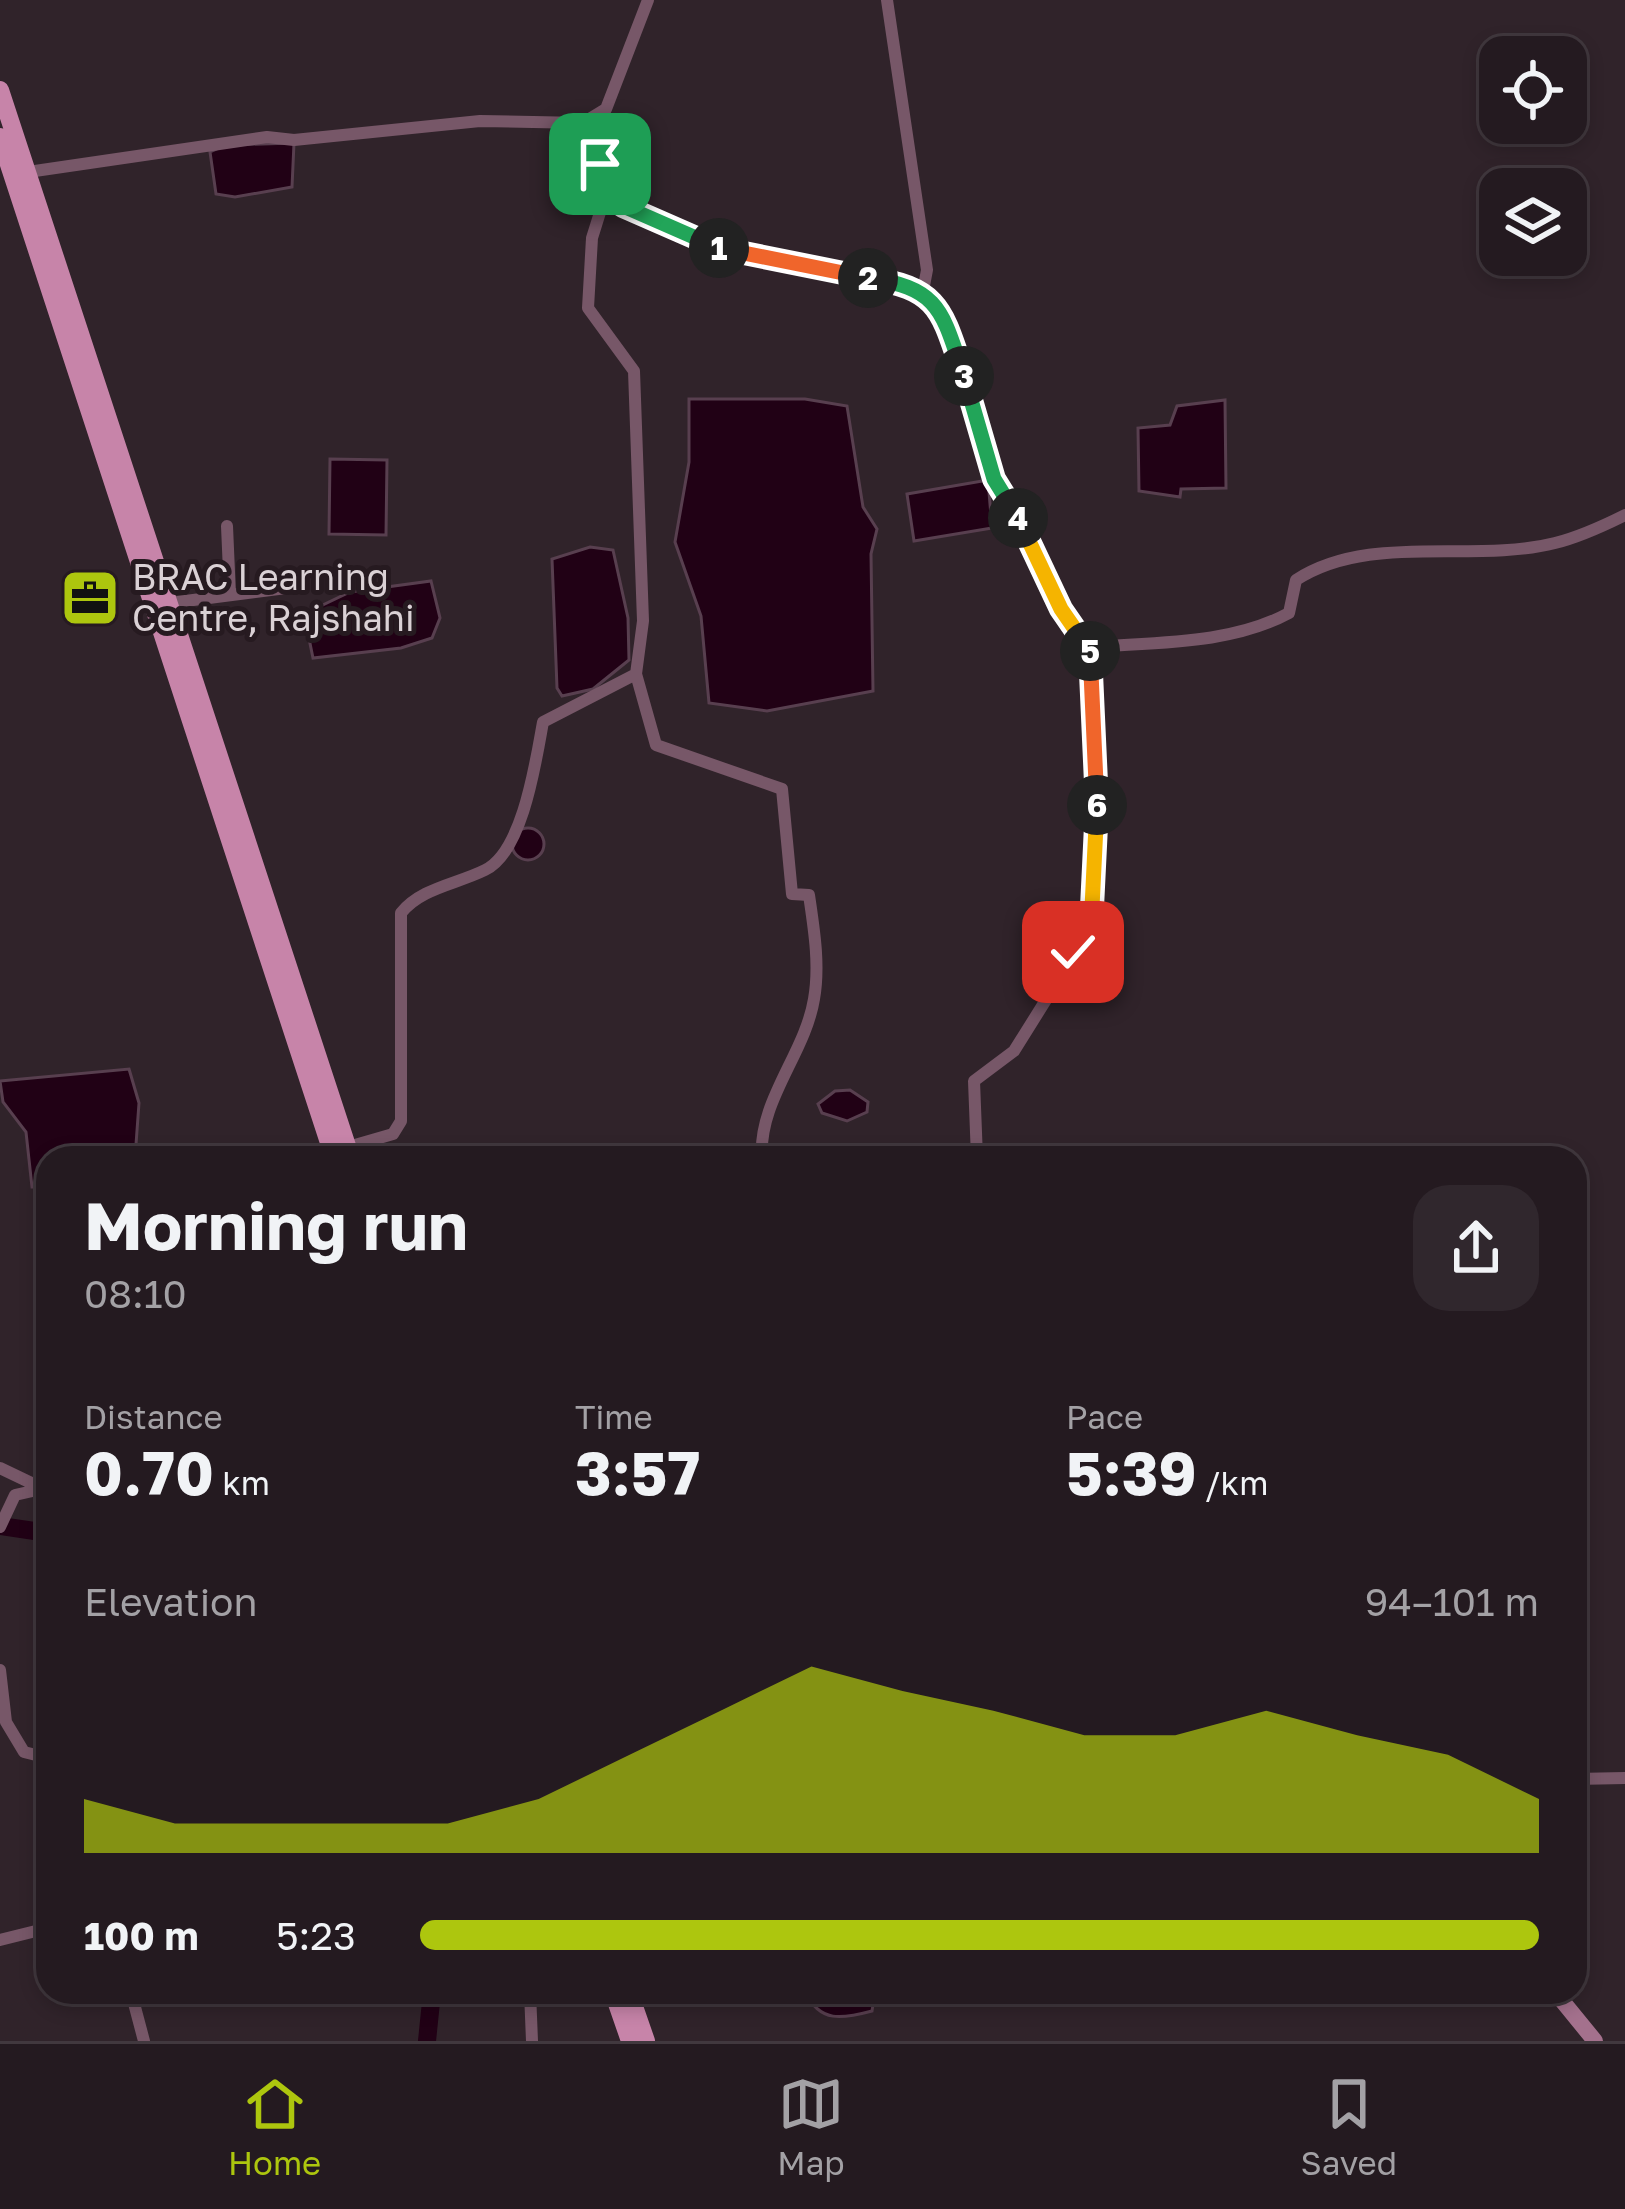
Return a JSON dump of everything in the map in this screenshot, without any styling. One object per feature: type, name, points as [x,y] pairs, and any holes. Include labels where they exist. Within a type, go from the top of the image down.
[{"type":"main road","points":[[0,90],[12,167]]},
{"type":"main road","points":[[0,137],[50,262],[170,603],[341,1146]]},
{"type":"main road","points":[[50,262],[341,1146]]},
{"type":"main road","points":[[618,2004],[630,2041]]},
{"type":"main road","points":[[633,2004],[646,2041]]},
{"type":"main road","points":[[1565,2004],[1595,2041]]},
{"type":"street","points":[[12,167],[267,137],[294,140],[480,121],[583,122],[606,109],[647,0]]},
{"type":"street","points":[[886,0],[927,270],[923,291]]},
{"type":"street","points":[[583,122],[608,187],[623,206],[646,218],[732,253],[923,291],[940,308],[994,479],[1073,632],[1090,647],[1098,794],[1091,928],[1014,1052],[974,1081],[976,1146]]},
{"type":"street","points":[[608,187],[592,238],[588,308],[634,370],[643,621],[636,674],[656,745],[782,789],[792,893],[809,895],[816,945],[814,1000],[760,1132],[761,1146]]},
{"type":"street","points":[[1090,647],[1212,637],[1270,623],[1288,613],[1296,580],[1311,570],[1377,554],[1553,544],[1625,515]]},
{"type":"street","points":[[227,526],[230,595]]},
{"type":"street","points":[[170,603],[294,587]]},
{"type":"street","points":[[363,1146],[393,1133],[401,1121],[401,913],[411,900],[491,868],[504,854],[530,794],[543,722],[636,674]]},
{"type":"street","points":[[0,1468],[36,1487]]},
{"type":"street","points":[[1,1523],[15,1496],[36,1491]]},
{"type":"street","points":[[0,1670],[6,1722],[24,1752],[36,1756]]},
{"type":"street","points":[[1587,1779],[1625,1778]]},
{"type":"street","points":[[0,1940],[36,1931]]},
{"type":"street","points":[[134,2004],[143,2041]]},
{"type":"street","points":[[530,2004],[532,2041]]},
{"type":"shaded area","points":[[294,143],[292,187],[235,197],[216,194],[210,152],[226,145]]},
{"type":"shaded area","points":[[689,399],[805,399],[847,406],[863,507],[877,529],[871,554],[873,691],[767,711],[709,703],[701,616],[675,542],[689,462]]},
{"type":"shaded area","points":[[1225,400],[1226,488],[1181,489],[1180,497],[1139,491],[1138,428],[1170,425],[1177,406]]},
{"type":"shaded area","points":[[330,459],[387,460],[386,535],[329,534]]},
{"type":"shaded area","points":[[988,480],[992,528],[914,541],[907,494]]},
{"type":"shaded area","points":[[590,547],[613,550],[628,618],[629,660],[593,689],[562,696],[557,688],[552,559]]},
{"type":"shaded area","points":[[431,581],[440,618],[432,638],[401,648],[313,658],[304,614],[350,592]]},
{"type":"shaded area","points":[[528,828],[539,833],[544,844],[539,855],[528,860],[517,855],[512,844],[517,833]]},
{"type":"shaded area","points":[[129,1069],[139,1103],[136,1146],[36,1146],[36,1187],[32,1187],[26,1132],[3,1102],[0,1081]]},
{"type":"shaded area","points":[[850,1090],[868,1102],[867,1112],[847,1121],[822,1113],[818,1104],[835,1091]]},
{"type":"shaded area","points":[[813,2004],[873,2004],[872,2011],[842,2017]]},
{"type":"waterway","points":[[0,1526],[36,1531]]},
{"type":"waterway","points":[[427,2041],[431,2004]]},
{"type":"place","name":"BRAC Learning Centre, Rajshahi","points":[[90,598]]},
{"type":"route","points":[[600,164],[608,187],[623,206],[646,218],[732,253],[906,283],[923,291],[940,308],[994,479],[1073,632],[1090,647],[1098,794],[1091,928],[1073,952]]}]
